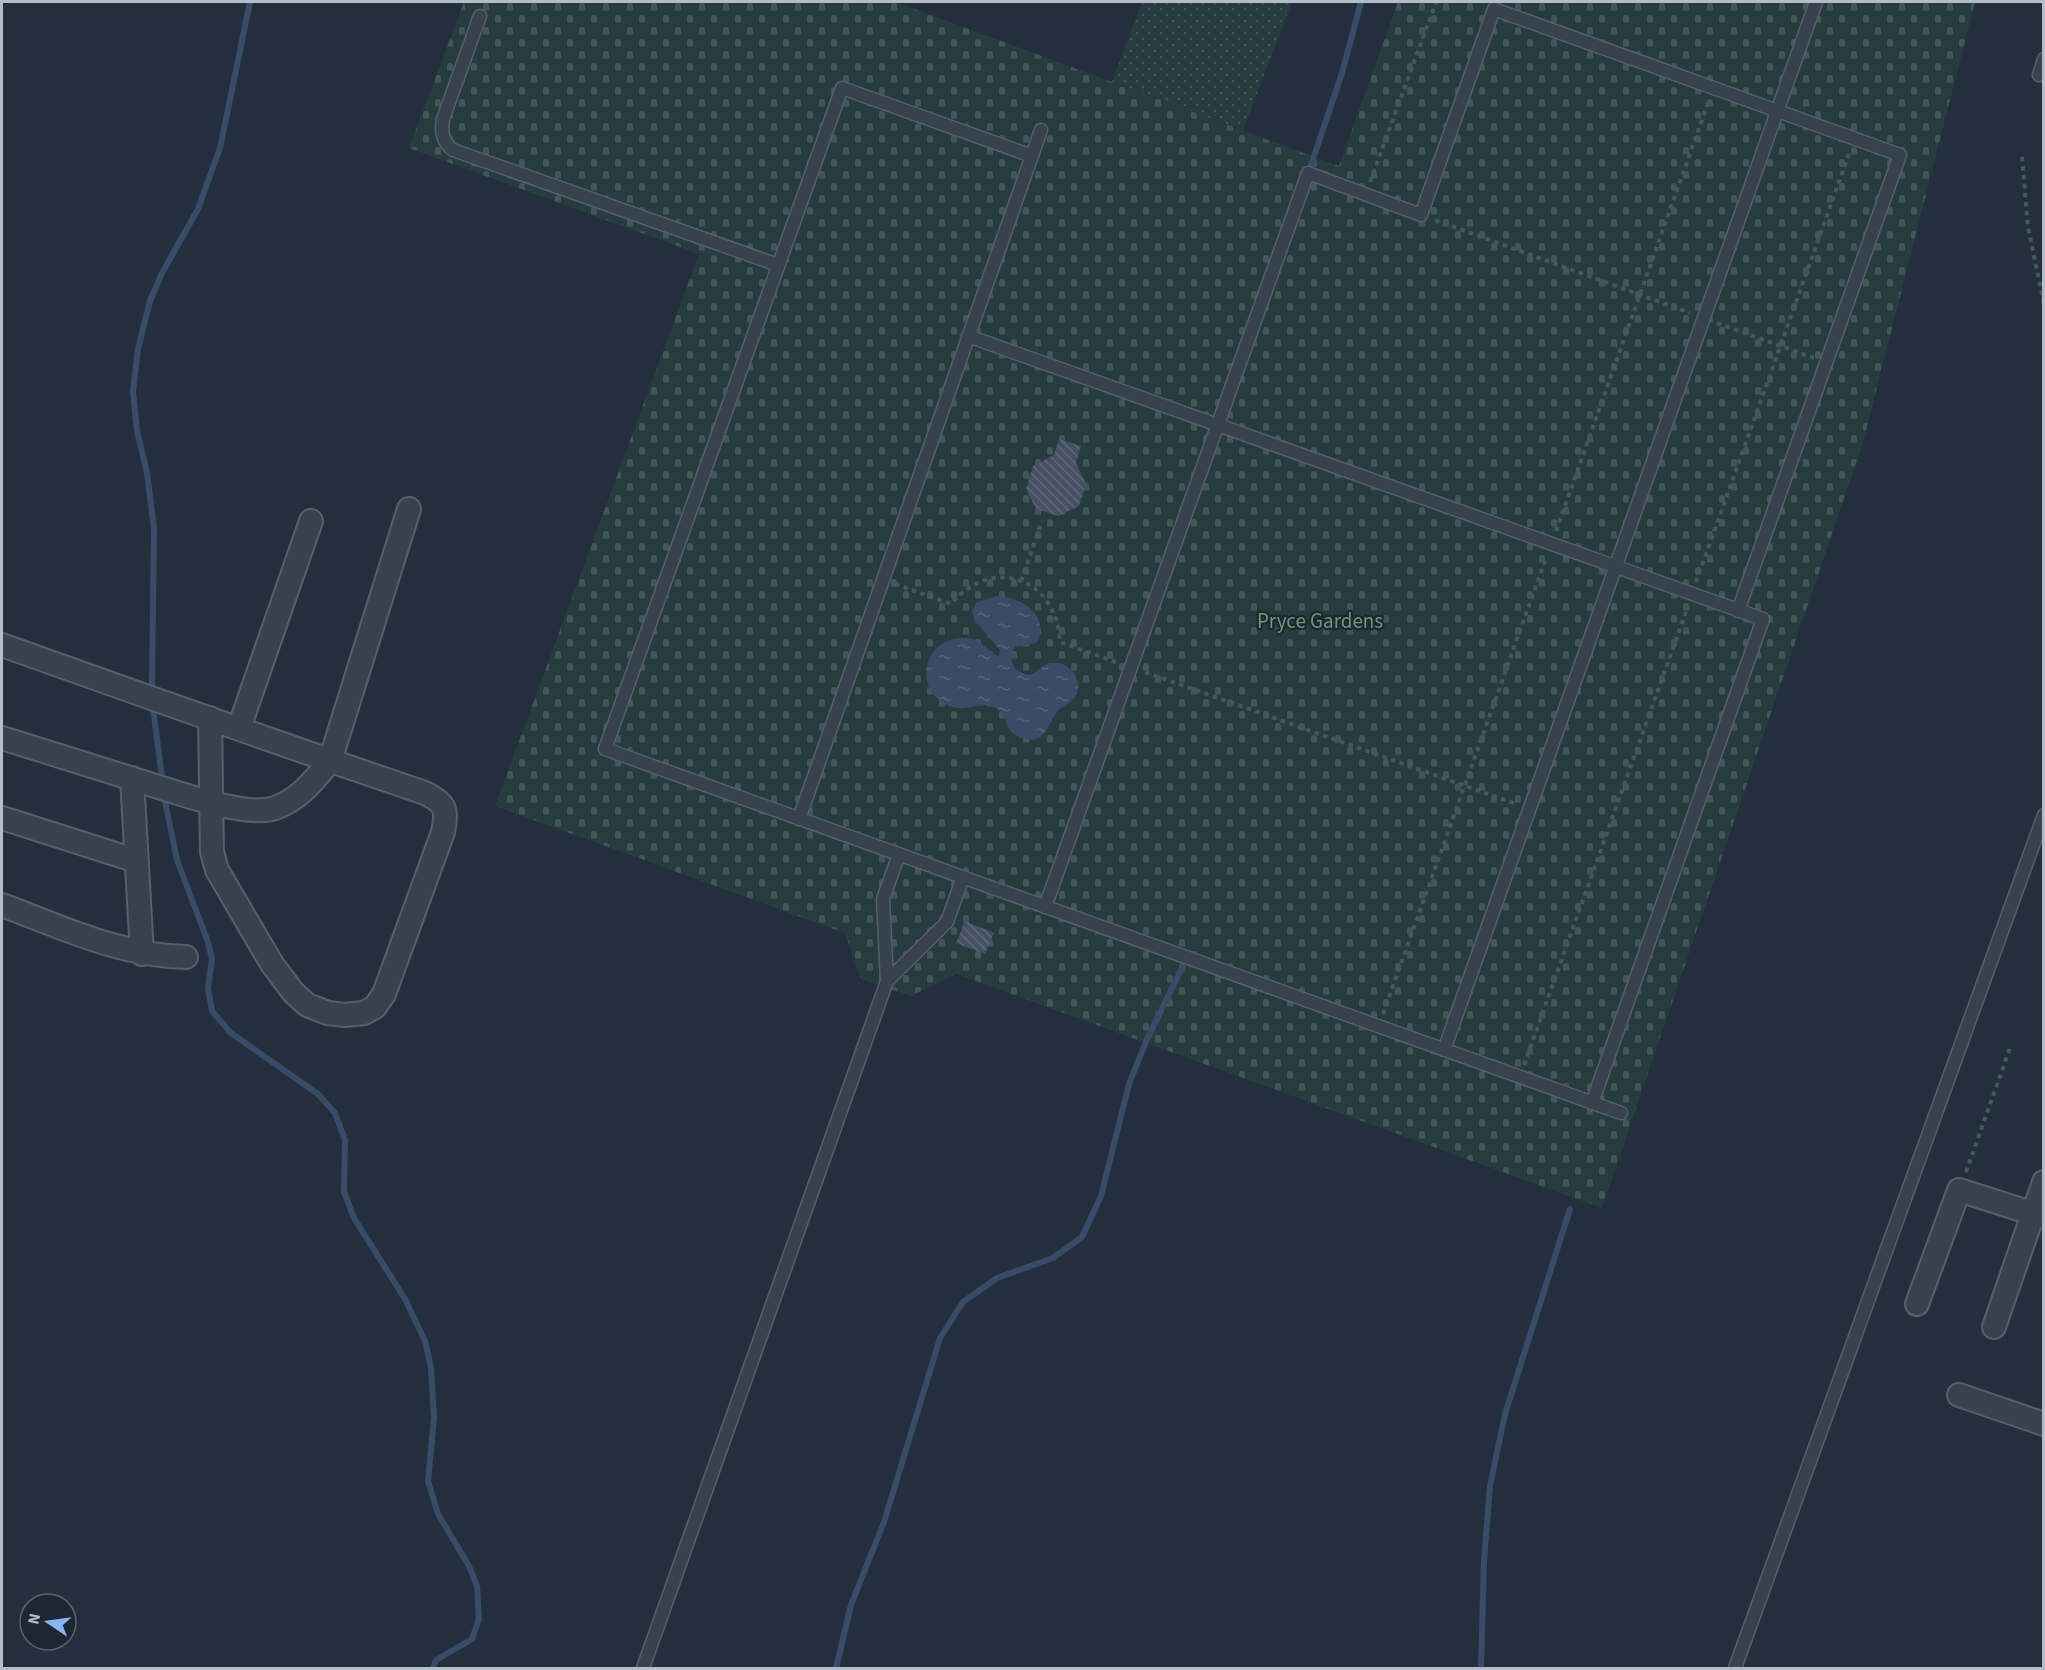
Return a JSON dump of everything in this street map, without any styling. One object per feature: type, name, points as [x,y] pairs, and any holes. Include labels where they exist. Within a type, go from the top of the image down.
[{"type":"street","points":[[2,738],[211,802],[250,810],[273,809],[289,801],[307,789],[330,761],[409,509]]},
{"type":"street","points":[[238,728],[311,521]]},
{"type":"street","points":[[2,645],[425,793],[437,799],[444,807],[446,820],[443,832],[384,994],[375,1007],[364,1013],[345,1015],[328,1013],[307,1005],[293,992],[272,964],[218,870],[212,852],[210,718]]},
{"type":"street","points":[[132,778],[142,954]]},
{"type":"street","points":[[2,818],[137,861]]},
{"type":"street","points":[[2,905],[121,949],[142,954],[186,957]]},
{"type":"street","points":[[1994,1327],[2038,1215],[2043,1182]]},
{"type":"street","points":[[1917,1304],[1959,1190],[2038,1215]]},
{"type":"street","points":[[1959,1395],[2043,1424]]},
{"type":"lane","points":[[1444,1050],[1816,2]]},
{"type":"lane","points":[[1045,907],[1308,173],[1421,215],[1494,9],[1900,154],[1738,611]]},
{"type":"lane","points":[[480,16],[443,119],[441,132],[445,144],[453,150],[778,265]]},
{"type":"lane","points":[[2039,75],[2043,59]]},
{"type":"lane","points":[[1032,156],[842,88],[605,749],[1621,1113]]},
{"type":"lane","points":[[799,819],[1041,130]]},
{"type":"lane","points":[[969,336],[1763,619],[1592,1103]]},
{"type":"lane","points":[[1735,1668],[2043,815]]},
{"type":"lane","points":[[643,1668],[887,981],[883,899],[899,854]]},
{"type":"lane","points":[[887,981],[947,922],[963,877]]},
{"type":"path","points":[[1366,194],[1436,2]]},
{"type":"path","points":[[2022,157],[2028,227],[2043,304]]},
{"type":"path","points":[[1421,215],[1826,363]]},
{"type":"path","points":[[1021,581],[1042,521]]},
{"type":"path","points":[[883,580],[951,604],[960,594],[982,580],[1008,578],[1021,581],[1034,588],[1046,599],[1057,619],[1060,642],[1530,809]]},
{"type":"path","points":[[1959,1190],[2010,1048]]},
{"type":"green space","name":"Pryce Gardens","points":[[464,2],[896,2],[1339,166],[1398,2],[1975,2],[1862,446],[1602,1208],[956,974],[911,996],[861,979],[845,933],[495,806],[699,254],[409,148]]},
{"type":"green space","points":[[1142,2],[1292,2],[1243,130],[1112,82]]},
{"type":"water","points":[[996,596],[1015,600],[1031,609],[1040,624],[1040,633],[1036,643],[1014,647],[1011,657],[1014,666],[1021,672],[1031,675],[1047,664],[1063,664],[1073,672],[1078,682],[1074,698],[1058,710],[1044,734],[1034,739],[1014,734],[1001,712],[992,706],[962,708],[946,705],[935,696],[927,680],[926,671],[929,658],[939,646],[953,639],[969,638],[999,656],[1000,650],[975,621],[972,611],[976,603]]},
{"type":"building","points":[[1059,439],[1081,446],[1076,463],[1086,484],[1079,506],[1058,516],[1036,509],[1026,489],[1033,466],[1054,455]]},
{"type":"building","points":[[965,921],[994,933],[985,954],[956,943]]},
{"type":"waterway","points":[[152,685],[154,528],[147,473],[137,431],[133,391],[138,349],[150,301],[162,273],[198,209],[220,148],[250,2]]},
{"type":"waterway","points":[[1311,165],[1342,73],[1361,2]]},
{"type":"waterway","points":[[153,708],[162,777]]},
{"type":"waterway","points":[[165,801],[177,860],[208,942],[212,959],[208,988],[212,1011],[231,1033],[318,1094],[335,1113],[345,1140],[344,1192],[354,1218],[405,1299],[425,1341],[431,1368],[434,1418],[428,1481],[438,1514],[469,1566],[477,1586],[479,1619],[472,1639],[436,1660],[433,1668]]},
{"type":"waterway","points":[[836,1668],[851,1605],[884,1522],[940,1338],[963,1302],[997,1278],[1053,1258],[1082,1237],[1101,1196],[1129,1084],[1147,1039],[1182,968]]},
{"type":"waterway","points":[[1481,1668],[1484,1560],[1490,1486],[1505,1414],[1570,1209]]}]
